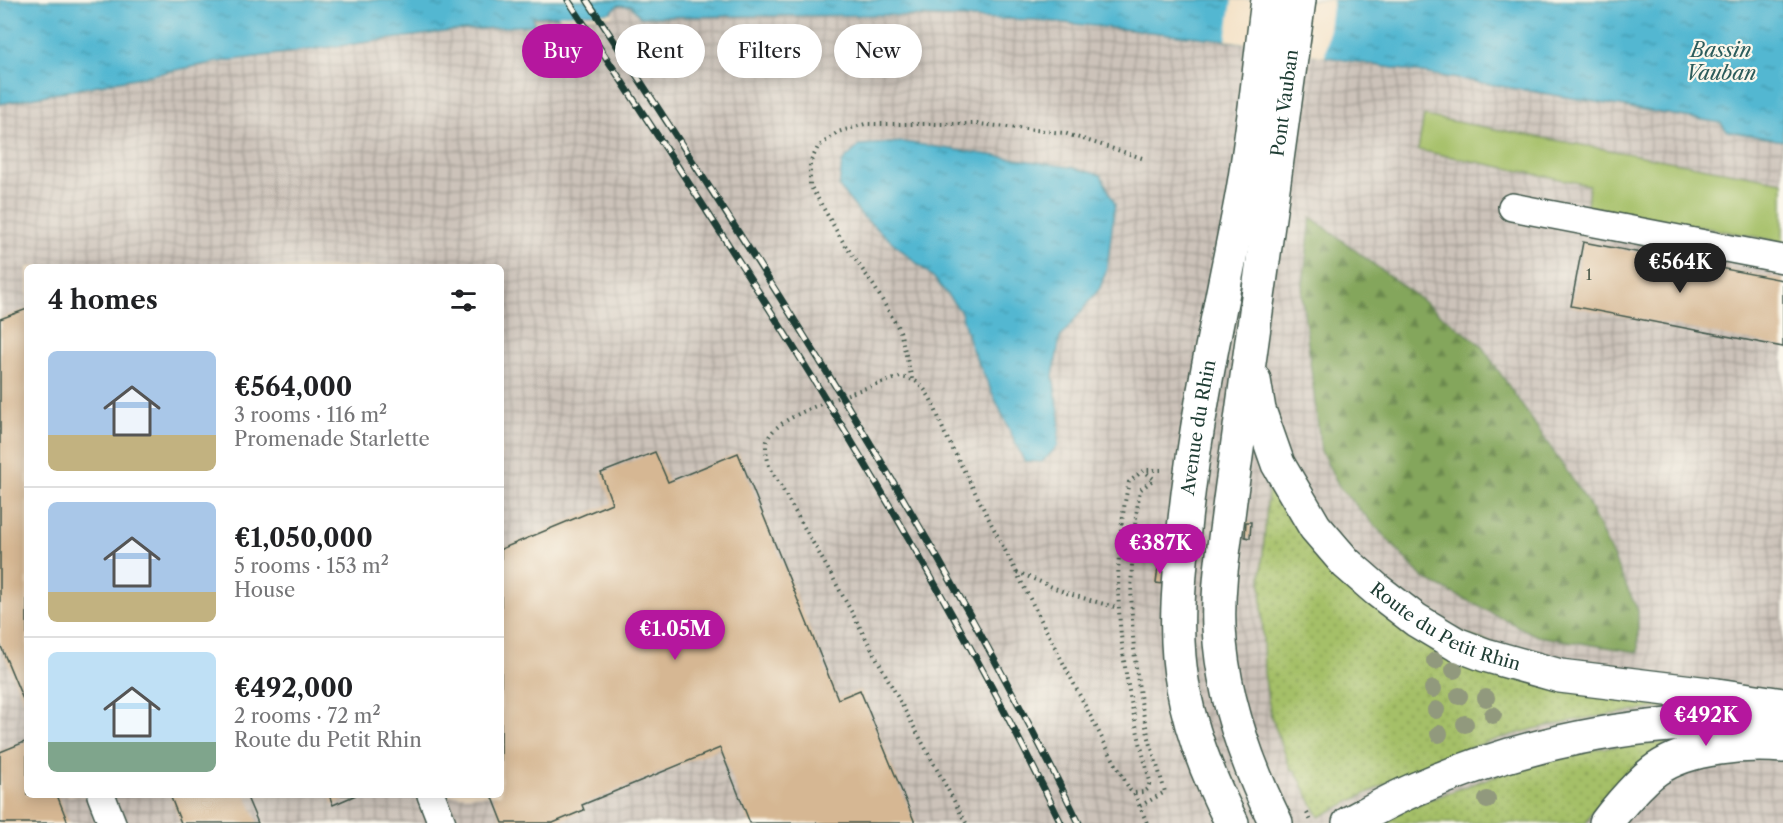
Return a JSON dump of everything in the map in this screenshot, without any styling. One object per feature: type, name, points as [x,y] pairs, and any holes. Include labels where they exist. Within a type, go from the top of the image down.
[{"type":"main road","name":"Pont Vauban","points":[[1255,205],[1268,0]]},
{"type":"main road","name":"Pont Vauban","points":[[1255,205],[1299,0]]},
{"type":"main road","points":[[1255,205],[1251,358],[1222,566],[1219,627],[1226,678],[1239,738],[1271,812]]},
{"type":"main road","name":"Avenue du Rhin","points":[[1231,821],[1204,761],[1191,724],[1182,686],[1176,635],[1179,580],[1192,461],[1207,368],[1255,205]]},
{"type":"main road","name":"Route du Petit Rhin","points":[[1251,358],[1259,410],[1278,464],[1315,527],[1346,563],[1377,590],[1426,626],[1456,644],[1485,655],[1560,676],[1666,690],[1783,746]]},
{"type":"main road","name":"Route du Petit Rhin","points":[[1606,823],[1656,769],[1689,755],[1729,720],[1783,705]]},
{"type":"main road","name":"Route du Petit Rhin","points":[[1729,720],[1783,731]]},
{"type":"main road","name":"Route du Petit Rhin","points":[[1349,823],[1417,788],[1481,764],[1547,744],[1612,730],[1679,723],[1729,720],[1783,722]]},
{"type":"street","points":[[1512,207],[1783,259]]},
{"type":"street","points":[[101,798],[112,823]]},
{"type":"street","points":[[432,798],[442,823]]},
{"type":"path","points":[[912,379],[900,331],[874,286],[843,242],[810,184],[810,163],[818,147],[838,132],[865,124],[979,124],[1064,133],[1142,158]]},
{"type":"path","points":[[966,823],[769,466],[765,447],[770,434],[781,424],[806,411],[900,377],[912,379],[920,384],[927,393],[1112,756],[1130,790],[1134,793],[1147,823]]},
{"type":"path","points":[[1134,793],[1139,794],[1148,789],[1150,781],[1128,694],[1118,608],[1118,568],[1129,482],[1144,470],[1163,471]]},
{"type":"path","points":[[1140,806],[1165,792],[1144,718],[1134,654],[1130,588],[1133,538],[1140,490],[1154,478],[1144,470]]},
{"type":"path","points":[[1017,572],[1069,594],[1118,608]]},
{"type":"shaded area","points":[[0,0],[1783,0],[1783,823],[0,823]]},
{"type":"green space","points":[[1424,116],[1783,182],[1783,242],[1587,206],[1589,185],[1418,150]]},
{"type":"green space","points":[[1311,217],[1481,345],[1587,501],[1638,611],[1638,652],[1537,636],[1423,578],[1340,488],[1321,451],[1302,294]]},
{"type":"green space","points":[[1269,482],[1390,609],[1671,704],[1668,707],[1568,722],[1494,740],[1451,755],[1319,817],[1295,770],[1291,770],[1271,716],[1264,673],[1261,577]]},
{"type":"green space","points":[[1668,741],[1611,789],[1586,823],[1373,823],[1390,814],[1558,753]]},
{"type":"water","name":"Bassin Vauban","points":[[0,0],[1783,0],[1783,141],[1727,131],[1721,123],[1226,40],[1037,20],[881,15],[640,17],[631,6],[618,5],[610,13],[533,17],[534,24],[522,24],[522,26],[452,31],[218,62],[0,104]]},
{"type":"water","points":[[903,142],[1070,167],[1101,175],[1115,204],[1107,268],[1100,288],[1060,338],[1053,376],[1060,417],[1058,446],[1042,462],[1024,461],[970,345],[961,312],[934,278],[862,216],[839,187],[842,162],[860,145]]},
{"type":"pier","points":[[1232,0],[1333,0],[1325,57],[1226,40]]},
{"type":"pier","points":[[615,13],[611,16],[560,18],[558,15]]},
{"type":"building","points":[[1583,242],[1783,280],[1783,347],[1571,306]]},
{"type":"building","points":[[24,310],[24,702],[0,644],[0,319]]},
{"type":"building","points":[[655,452],[668,482],[738,453],[838,699],[860,690],[915,823],[750,823],[720,748],[582,805],[584,810],[553,823],[503,823],[493,798],[504,798],[504,548],[612,503],[601,473]]},
{"type":"building","points":[[1246,522],[1251,522],[1250,538],[1245,537]]},
{"type":"building","points":[[1158,567],[1164,567],[1163,584],[1156,583]]},
{"type":"building","points":[[24,742],[24,798],[58,798],[68,823],[0,823],[0,752]]},
{"type":"building","points":[[171,798],[247,798],[258,823],[181,823]]},
{"type":"building","points":[[330,798],[349,798],[333,805]]},
{"type":"railway","points":[[568,0],[765,302],[890,506],[950,610],[1061,823]]},
{"type":"railway","points":[[587,0],[783,302],[908,506],[1025,716],[1079,823]]}]
